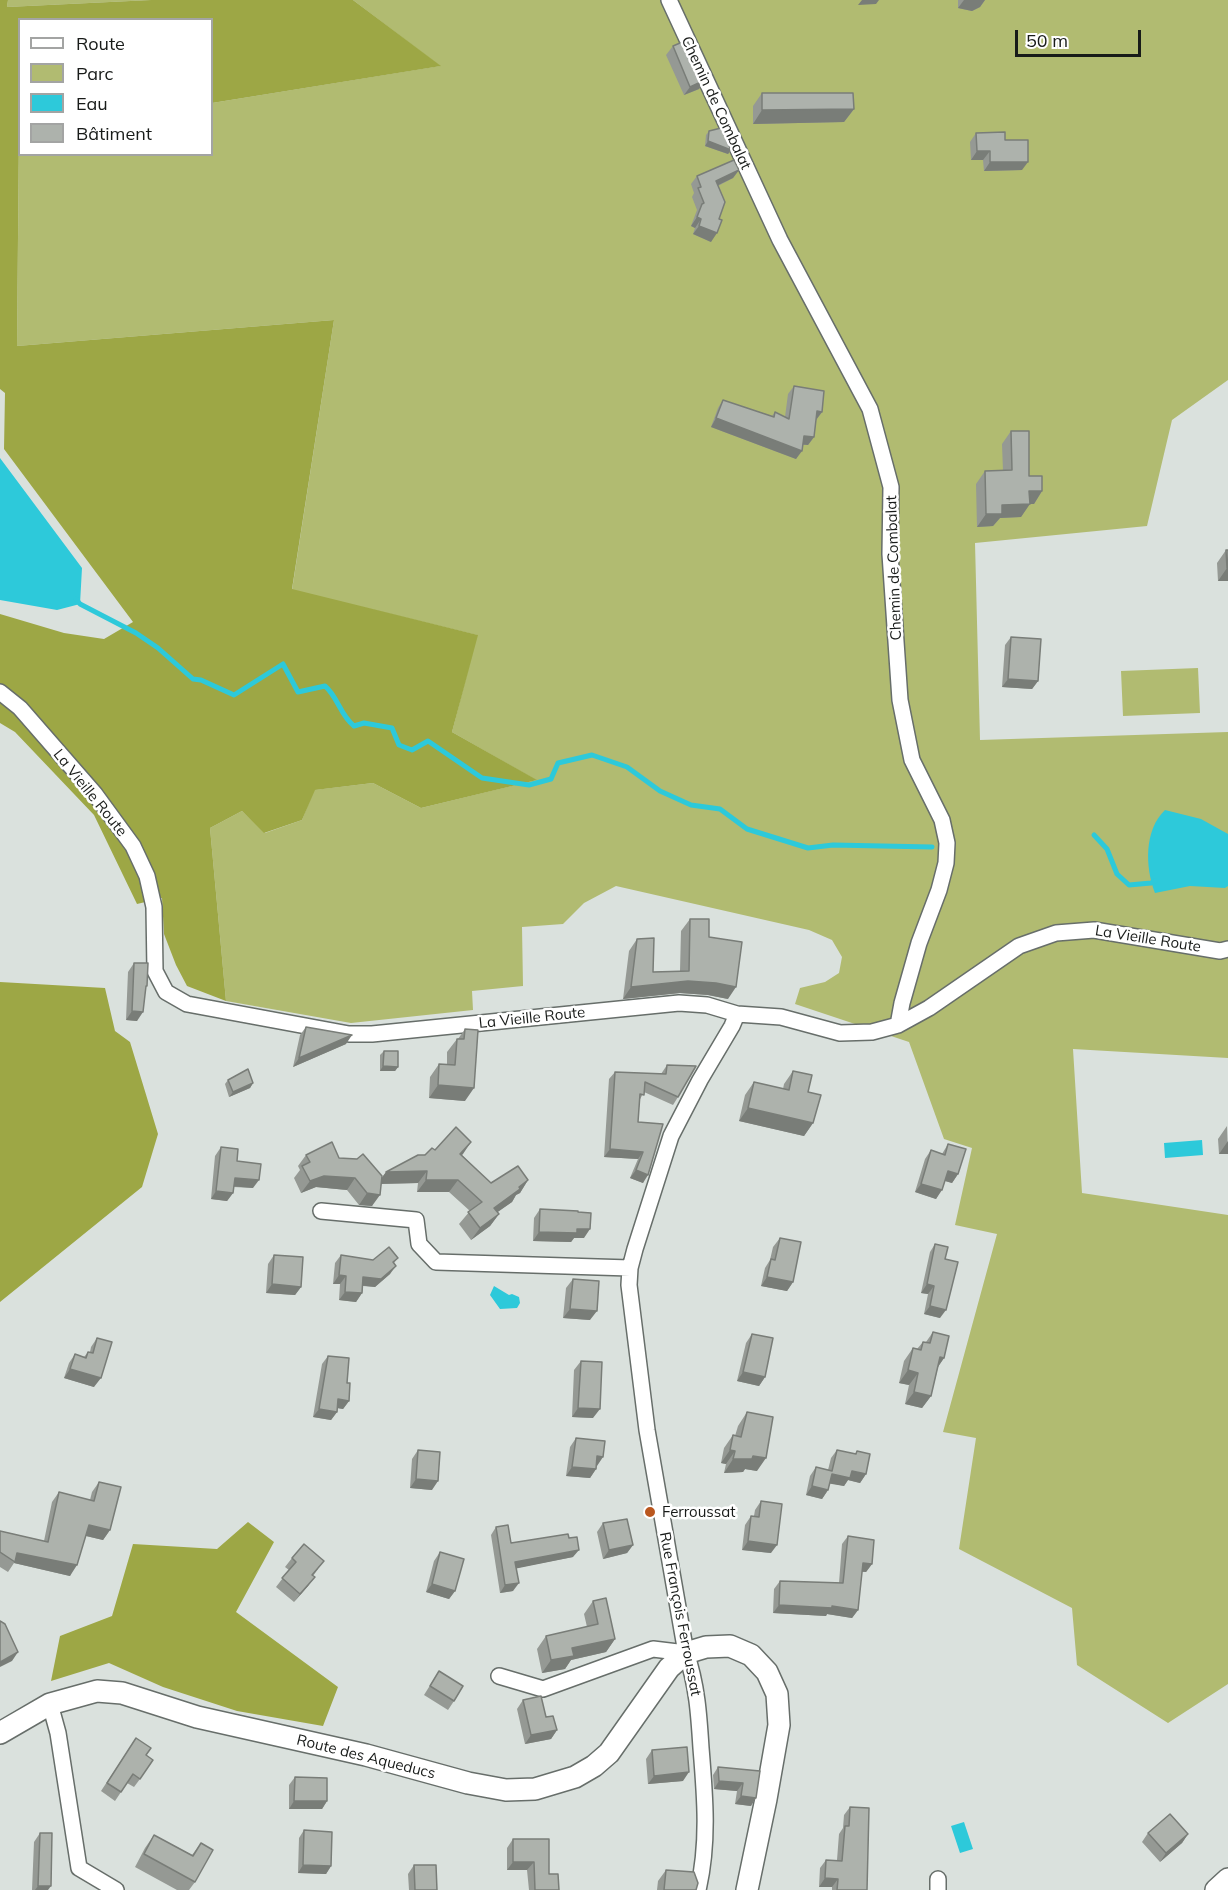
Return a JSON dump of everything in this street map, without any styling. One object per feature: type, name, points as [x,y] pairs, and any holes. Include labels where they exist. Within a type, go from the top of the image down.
[{"type":"main road","points":[[686,1653],[706,1647],[730,1646],[751,1655],[767,1672],[777,1694],[779,1725],[747,1890]]},
{"type":"main road","name":"Route des Aqueducs","points":[[0,1733],[50,1704],[97,1691],[122,1693],[197,1717],[366,1755],[468,1783],[506,1790],[535,1789],[575,1777],[594,1766],[609,1753],[669,1668],[686,1653]]},
{"type":"main road","points":[[1216,1890],[1228,1879]]},
{"type":"street","name":"Chemin de Combalat","points":[[669,0],[780,240],[870,409],[891,487],[890,554],[900,700],[912,760],[942,820],[947,843],[942,881],[919,943],[898,1025]]},
{"type":"street","name":"La Vieille Route","points":[[0,692],[20,708],[95,795],[133,846],[147,876],[154,907],[155,971],[166,992],[187,1004],[349,1034],[372,1034],[679,1003],[706,1005],[737,1014],[781,1017],[840,1033],[872,1032],[898,1025],[929,1008],[1019,946],[1056,933],[1094,930],[1220,951],[1228,949]]},
{"type":"street","name":"Rue François Ferroussat","points":[[698,1890],[703,1872],[707,1817],[697,1704],[647,1430],[629,1285],[630,1268],[670,1136],[737,1014]]},
{"type":"street","points":[[321,1211],[417,1220],[419,1244],[436,1262],[630,1268]]},
{"type":"street","points":[[499,1676],[543,1689],[653,1649],[686,1653]]},
{"type":"street","points":[[50,1704],[58,1733],[79,1868],[116,1890]]},
{"type":"green space","points":[[0,0],[8,0],[7,7],[151,0],[353,0],[441,66],[213,103],[213,18],[18,18],[17,346],[334,320],[292,589],[478,635],[452,732],[537,780],[421,808],[373,783],[315,790],[302,820],[264,833],[242,811],[210,828],[226,1001],[187,986],[164,934],[162,898],[137,904],[94,815],[15,732],[0,723],[0,614],[64,633],[104,639],[133,622],[4,449],[5,393],[0,389]]},
{"type":"green space","points":[[8,0],[151,0],[7,7]]},
{"type":"green space","points":[[353,0],[1228,0],[1228,380],[1172,420],[1147,526],[975,543],[980,740],[1228,732],[1228,1058],[1073,1049],[1082,1193],[1228,1215],[1228,1684],[1168,1723],[1077,1665],[1072,1608],[959,1549],[976,1438],[943,1432],[997,1234],[955,1225],[972,1148],[944,1139],[909,1042],[795,1004],[800,988],[825,982],[839,973],[842,957],[832,940],[809,930],[616,886],[584,903],[563,924],[522,927],[523,986],[472,991],[473,1010],[351,1023],[226,1001],[210,828],[242,811],[265,833],[302,820],[314,790],[373,783],[421,808],[536,780],[452,732],[477,635],[292,590],[334,320],[17,346],[19,156],[213,156],[213,103],[440,66]]},
{"type":"green space","points":[[1198,668],[1200,713],[1123,716],[1121,671]]},
{"type":"green space","points":[[0,982],[105,988],[115,1031],[130,1042],[158,1134],[142,1187],[0,1302]]},
{"type":"green space","points":[[248,1522],[274,1542],[236,1612],[338,1687],[323,1726],[237,1711],[163,1687],[109,1663],[51,1681],[60,1636],[112,1616],[133,1544],[217,1549]]},
{"type":"water","points":[[0,458],[82,568],[80,604],[57,610],[0,600]]},
{"type":"water","points":[[1165,810],[1201,819],[1228,834],[1228,886],[1225,888],[1190,886],[1155,893],[1149,872],[1148,849],[1153,828]]},
{"type":"water","points":[[1202,1140],[1203,1155],[1165,1158],[1164,1143]]},
{"type":"water","points":[[494,1286],[509,1295],[519,1297],[520,1303],[517,1308],[500,1309],[490,1295]]},
{"type":"water","points":[[964,1822],[973,1849],[960,1853],[951,1826]]},
{"type":"building","points":[[687,40],[705,80],[690,87],[673,46]]},
{"type":"building","points":[[762,93],[853,93],[854,109],[762,110]]},
{"type":"building","points":[[721,128],[731,150],[708,141],[709,131]]},
{"type":"building","points":[[1005,132],[1005,140],[1028,140],[1028,162],[990,162],[990,151],[977,151],[976,133]]},
{"type":"building","points":[[734,160],[739,170],[716,181],[725,202],[717,233],[699,226],[701,219],[697,217],[704,203],[698,188],[701,187],[697,176]]},
{"type":"building","points":[[794,386],[824,391],[822,412],[817,411],[814,437],[804,436],[802,451],[716,418],[723,400],[774,417],[775,412],[789,419]]},
{"type":"building","points":[[1011,431],[1029,431],[1029,476],[1042,476],[1042,491],[1029,491],[1030,504],[1002,505],[1002,514],[986,514],[985,471],[1012,470]]},
{"type":"building","points":[[1226,550],[1228,550],[1228,568],[1227,568]]},
{"type":"building","points":[[1011,637],[1041,639],[1038,681],[1008,679]]},
{"type":"building","points":[[690,919],[709,919],[709,937],[742,942],[736,987],[688,981],[631,987],[637,939],[654,938],[653,972],[689,971]]},
{"type":"building","points":[[134,963],[148,963],[143,1012],[132,1011]]},
{"type":"building","points":[[306,1027],[352,1035],[299,1058]]},
{"type":"building","points":[[465,1029],[478,1030],[474,1088],[438,1085],[439,1064],[455,1065],[457,1039],[464,1039]]},
{"type":"building","points":[[384,1051],[398,1051],[398,1067],[383,1066]]},
{"type":"building","points":[[667,1065],[696,1066],[678,1097],[645,1082],[644,1095],[640,1094],[638,1122],[663,1124],[648,1175],[636,1170],[643,1152],[610,1149],[615,1072],[666,1074]]},
{"type":"building","points":[[248,1069],[253,1083],[233,1092],[228,1080]]},
{"type":"building","points":[[793,1071],[812,1075],[808,1092],[821,1095],[813,1123],[748,1108],[754,1082],[789,1090]]},
{"type":"building","points":[[456,1127],[471,1142],[460,1154],[491,1183],[518,1166],[528,1180],[519,1187],[520,1189],[494,1208],[499,1214],[480,1228],[468,1212],[482,1202],[458,1180],[426,1180],[427,1171],[386,1172],[418,1155],[425,1155],[432,1148],[435,1150]]},
{"type":"building","points":[[332,1142],[339,1158],[357,1159],[363,1154],[382,1176],[380,1195],[367,1193],[355,1178],[324,1176],[310,1181],[302,1166],[310,1162],[306,1155]]},
{"type":"building","points":[[948,1144],[966,1149],[958,1174],[948,1171],[942,1190],[921,1184],[931,1150],[945,1155]]},
{"type":"building","points":[[221,1147],[238,1149],[237,1161],[261,1164],[259,1180],[235,1178],[233,1193],[216,1191]]},
{"type":"building","points":[[540,1209],[591,1213],[590,1229],[577,1229],[577,1233],[539,1232]]},
{"type":"building","points":[[780,1238],[801,1242],[793,1282],[767,1277],[771,1259],[775,1260]]},
{"type":"building","points":[[935,1244],[948,1247],[945,1259],[958,1262],[946,1310],[930,1306],[934,1286],[927,1284]]},
{"type":"building","points":[[389,1247],[398,1258],[393,1262],[396,1266],[381,1279],[363,1277],[362,1293],[345,1292],[346,1276],[339,1275],[341,1255],[373,1260]]},
{"type":"building","points":[[274,1255],[303,1257],[301,1287],[272,1284]]},
{"type":"building","points":[[573,1279],[599,1281],[597,1311],[570,1309]]},
{"type":"building","points":[[933,1332],[949,1336],[944,1358],[940,1357],[931,1396],[914,1392],[918,1373],[908,1370],[913,1348],[921,1350],[923,1342],[930,1343]]},
{"type":"building","points":[[752,1334],[773,1338],[765,1377],[743,1372]]},
{"type":"building","points":[[97,1338],[112,1342],[101,1378],[70,1369],[75,1354],[86,1358],[88,1352],[93,1353]]},
{"type":"building","points":[[328,1356],[349,1358],[347,1383],[350,1383],[349,1401],[338,1399],[337,1412],[319,1409]]},
{"type":"building","points":[[581,1361],[602,1362],[600,1409],[578,1408]]},
{"type":"building","points":[[747,1412],[773,1417],[766,1458],[753,1456],[752,1459],[733,1459],[735,1451],[730,1450],[733,1435],[741,1437]]},
{"type":"building","points":[[576,1438],[605,1441],[603,1457],[597,1456],[596,1469],[572,1467]]},
{"type":"building","points":[[418,1450],[440,1452],[438,1481],[416,1479]]},
{"type":"building","points":[[837,1450],[870,1454],[866,1474],[852,1471],[850,1478],[832,1474],[828,1490],[812,1486],[816,1467],[832,1471]]},
{"type":"building","points":[[99,1482],[121,1487],[110,1530],[89,1525],[77,1565],[17,1553],[15,1562],[0,1552],[0,1531],[48,1542],[59,1492],[94,1501]]},
{"type":"building","points":[[761,1501],[782,1504],[777,1545],[748,1541],[751,1516],[759,1517]]},
{"type":"building","points":[[627,1519],[633,1545],[609,1550],[603,1523]]},
{"type":"building","points":[[508,1525],[511,1543],[568,1534],[569,1538],[577,1537],[579,1550],[515,1562],[519,1583],[505,1585],[496,1527]]},
{"type":"building","points":[[848,1536],[874,1540],[872,1564],[863,1563],[858,1610],[832,1606],[832,1608],[779,1605],[780,1581],[843,1583]]},
{"type":"building","points":[[304,1544],[324,1561],[312,1575],[315,1577],[300,1594],[282,1578],[296,1562],[292,1558]]},
{"type":"building","points":[[440,1552],[464,1559],[455,1591],[432,1584]]},
{"type":"building","points":[[606,1598],[615,1639],[572,1648],[574,1656],[551,1660],[546,1636],[598,1624],[593,1601]]},
{"type":"building","points":[[0,1621],[5,1624],[18,1652],[0,1662]]},
{"type":"building","points":[[439,1671],[463,1686],[454,1701],[430,1686]]},
{"type":"building","points":[[541,1696],[546,1717],[553,1716],[557,1730],[531,1735],[523,1700]]},
{"type":"building","points":[[136,1738],[151,1748],[146,1755],[153,1760],[140,1779],[133,1774],[121,1792],[107,1783]]},
{"type":"building","points":[[687,1747],[689,1772],[654,1776],[652,1750]]},
{"type":"building","points":[[718,1767],[760,1771],[756,1798],[741,1796],[743,1783],[719,1781]]},
{"type":"building","points":[[295,1777],[327,1778],[327,1801],[294,1801]]},
{"type":"building","points":[[850,1807],[869,1808],[867,1890],[837,1890],[838,1879],[825,1878],[826,1860],[842,1861],[845,1826],[849,1826]]},
{"type":"building","points":[[1170,1814],[1188,1834],[1166,1853],[1148,1833]]},
{"type":"building","points":[[304,1830],[332,1832],[331,1866],[303,1865]]},
{"type":"building","points":[[40,1833],[52,1833],[51,1886],[38,1886]]},
{"type":"building","points":[[154,1835],[193,1856],[201,1843],[213,1850],[195,1882],[144,1854]]},
{"type":"building","points":[[513,1839],[549,1839],[549,1874],[558,1874],[559,1890],[535,1890],[534,1862],[513,1862]]},
{"type":"building","points":[[414,1865],[436,1865],[437,1890],[415,1890]]},
{"type":"building","points":[[666,1870],[694,1872],[698,1883],[696,1890],[664,1890]]},
{"type":"waterway","points":[[76,599],[80,604],[136,633],[158,648],[193,679],[201,680],[234,695],[283,664],[298,692],[325,686],[333,695],[345,717],[354,726],[364,723],[392,728],[399,745],[412,750],[428,741],[482,778],[529,785],[551,779],[558,763],[592,755],[627,767],[660,791],[691,805],[720,809],[747,829],[808,848],[833,845],[932,847]]},
{"type":"waterway","points":[[1094,835],[1107,849],[1117,874],[1129,885],[1155,881]]},
{"type":"place","name":"Ferroussat","points":[[650,1512]]}]
